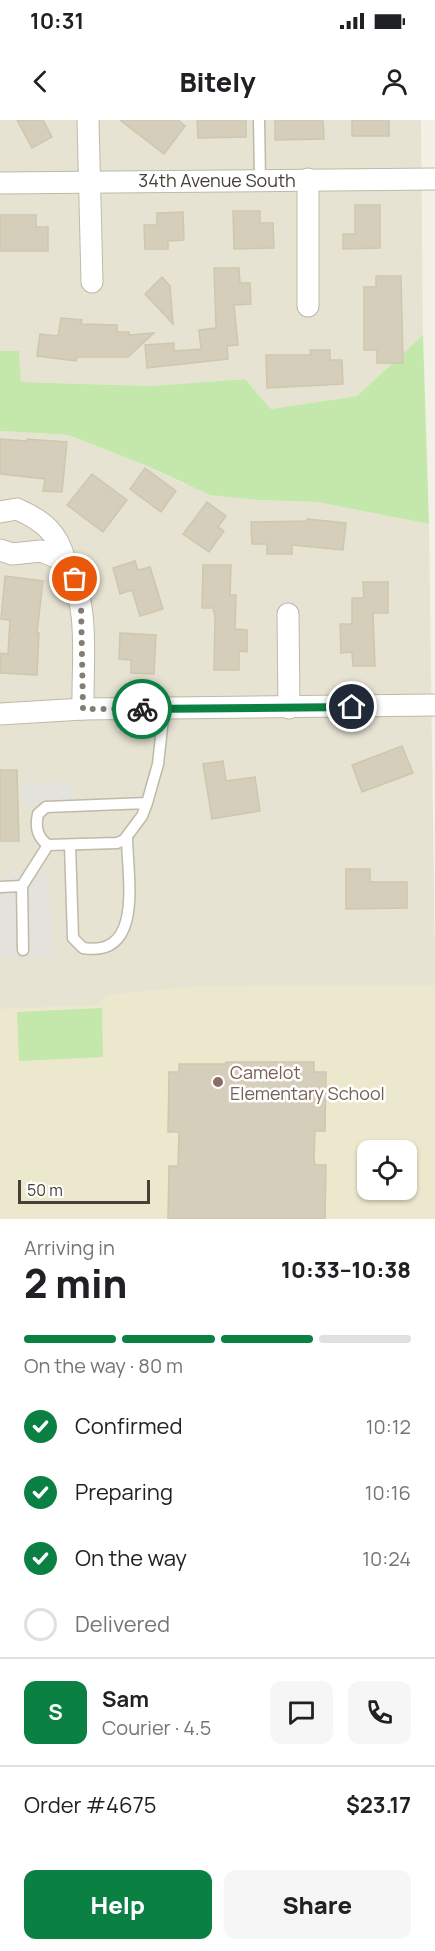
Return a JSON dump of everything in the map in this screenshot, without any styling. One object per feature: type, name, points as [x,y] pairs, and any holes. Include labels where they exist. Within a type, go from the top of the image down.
[{"type":"street","points":[[88,120],[92,282]]},
{"type":"street","name":"34th Avenue South","points":[[0,183],[435,178]]},
{"type":"street","points":[[308,179],[308,306]]},
{"type":"street","points":[[0,512],[17,508],[46,526],[60,541],[65,561],[75,579],[81,605],[83,709]]},
{"type":"street","points":[[0,550],[12,554],[41,551],[65,561]]},
{"type":"street","points":[[288,614],[289,708]]},
{"type":"street","points":[[0,714],[83,709],[435,705]]},
{"type":"lane","points":[[259,120],[260,180]]},
{"type":"lane","points":[[147,803],[46,807],[38,814],[36,822],[41,839],[48,845],[117,843],[127,837],[142,816],[147,803],[158,764],[164,709]]},
{"type":"lane","points":[[70,845],[73,938],[83,948],[103,948],[123,935],[127,920],[127,837]]},
{"type":"lane","points":[[23,950],[22,886],[48,845]]},
{"type":"lane","points":[[0,887],[22,886]]},
{"type":"shaded area","points":[[0,120],[421,120],[423,335],[357,396],[271,409],[245,379],[150,386],[20,382],[19,351],[0,351]]},
{"type":"shaded area","points":[[0,431],[68,435],[145,465],[184,484],[258,500],[317,502],[429,524],[435,972],[435,1219],[0,1219]]},
{"type":"shaded area","points":[[72,782],[72,804],[22,805],[22,783]]},
{"type":"shaded area","points":[[49,871],[51,957],[0,958],[0,879],[8,878],[16,872]]},
{"type":"shaded area","name":"Camelot Elementary School","points":[[435,985],[435,1219],[0,1219],[0,1009],[99,1005],[107,995],[198,986]]},
{"type":"green space","points":[[423,335],[429,524],[317,502],[258,500],[210,495],[145,465],[68,435],[0,431],[0,351],[19,351],[21,382],[150,386],[245,379],[271,409],[357,396]]},
{"type":"green space","points":[[102,1008],[103,1057],[19,1061],[17,1012]]},
{"type":"building","points":[[17,120],[43,120],[52,137],[32,148]]},
{"type":"building","points":[[120,120],[178,120],[185,126],[164,154]]},
{"type":"building","points":[[197,120],[246,120],[246,137],[198,138]]},
{"type":"building","points":[[275,120],[323,120],[324,139],[275,140]]},
{"type":"building","points":[[352,120],[389,120],[389,136],[352,136]]},
{"type":"building","points":[[355,205],[380,205],[380,248],[343,249],[343,234],[355,234]]},
{"type":"building","points":[[233,211],[260,211],[260,223],[273,223],[274,248],[234,249]]},
{"type":"building","points":[[183,212],[184,240],[168,241],[168,249],[145,249],[144,225],[157,225],[157,213]]},
{"type":"building","points":[[0,215],[36,215],[36,227],[48,227],[48,251],[0,251]]},
{"type":"building","points":[[214,268],[239,268],[240,283],[250,283],[251,304],[234,305],[238,345],[227,346],[228,359],[147,368],[145,345],[174,343],[174,351],[201,349],[199,330],[216,328]]},
{"type":"building","points":[[376,276],[401,276],[403,363],[377,363],[377,350],[364,350],[364,287],[376,287]]},
{"type":"building","points":[[162,277],[170,286],[173,324],[145,294]]},
{"type":"building","points":[[61,318],[82,320],[81,324],[117,325],[117,332],[129,332],[129,335],[154,333],[128,357],[77,357],[76,361],[37,356],[40,334],[58,336]]},
{"type":"building","points":[[310,350],[330,350],[330,360],[342,360],[343,384],[267,388],[266,355],[311,355]]},
{"type":"building","points":[[0,439],[67,442],[62,492],[43,491],[45,479],[0,474]]},
{"type":"building","points":[[145,468],[176,491],[161,512],[130,489]]},
{"type":"building","points":[[92,474],[127,500],[103,532],[67,505]]},
{"type":"building","points":[[207,502],[226,516],[218,527],[224,531],[209,552],[183,534]]},
{"type":"building","points":[[307,519],[346,523],[343,550],[292,545],[292,554],[267,554],[267,544],[252,544],[251,522],[307,521]]},
{"type":"building","points":[[135,561],[138,570],[150,567],[163,609],[140,616],[132,590],[120,594],[113,568]]},
{"type":"building","points":[[203,565],[231,565],[230,595],[236,595],[235,629],[247,630],[247,652],[239,651],[239,670],[214,670],[215,616],[213,608],[202,608]]},
{"type":"building","points":[[5,576],[43,581],[37,633],[39,633],[37,675],[0,673],[1,653],[8,654],[10,620],[1,619]]},
{"type":"building","points":[[363,582],[388,582],[388,613],[373,613],[375,666],[353,666],[352,652],[341,653],[340,624],[352,624],[352,598],[364,598]]},
{"type":"building","points":[[120,633],[156,635],[154,674],[131,673],[131,660],[119,659]]},
{"type":"building","points":[[402,746],[413,773],[362,792],[352,765]]},
{"type":"building","points":[[223,761],[226,781],[255,777],[260,811],[212,819],[203,764]]},
{"type":"building","points":[[0,770],[17,770],[19,841],[0,841]]},
{"type":"building","points":[[346,869],[370,869],[370,882],[407,882],[407,908],[346,909]]},
{"type":"building","points":[[226,1062],[314,1062],[314,1072],[326,1072],[325,1131],[315,1131],[314,1158],[315,1165],[326,1165],[325,1219],[168,1219],[169,1166],[178,1166],[179,1132],[168,1132],[169,1072],[179,1072],[179,1064],[226,1064]]},
{"type":"way so far","points":[[75,579],[81,605],[83,709],[142,709]]},
{"type":"place","name":"Camelot Elementary School","points":[[218,1082]]},
{"type":"route","points":[[142,709],[352,707]]}]
